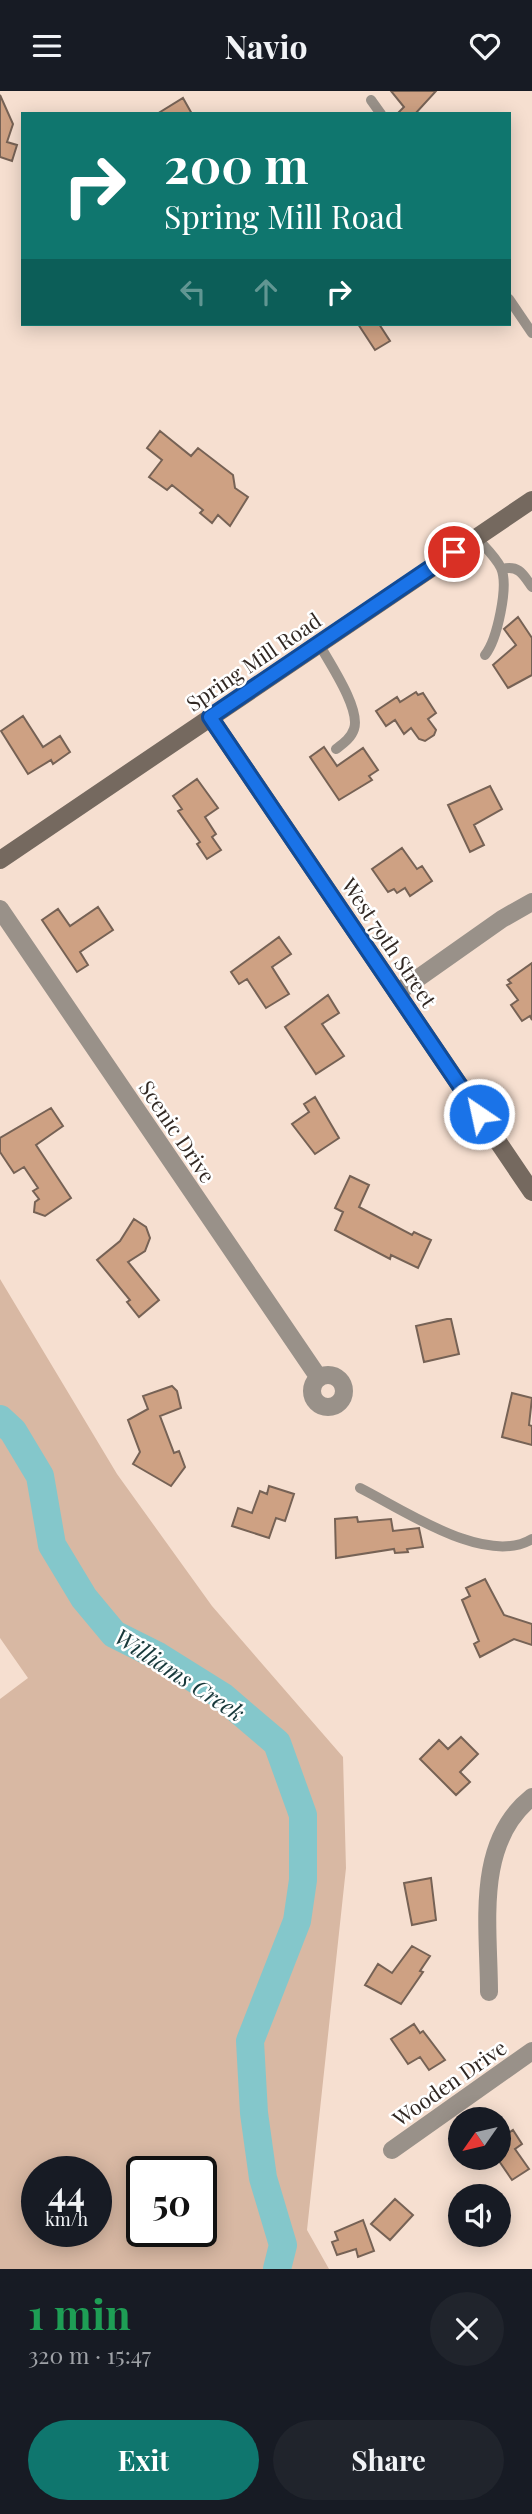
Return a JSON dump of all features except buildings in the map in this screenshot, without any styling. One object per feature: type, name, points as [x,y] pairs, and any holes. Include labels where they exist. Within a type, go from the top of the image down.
[{"type":"street","name":"Spring Mill Road","points":[[0,860],[532,500]]},
{"type":"street","name":"West 79th Street","points":[[210,717],[532,1192]]},
{"type":"street","points":[[397,993],[502,919],[532,902]]},
{"type":"street","name":"Scenic Drive","points":[[0,909],[319,1378]]},
{"type":"street","points":[[489,1992],[491,1862],[505,1828],[532,1797]]},
{"type":"street","name":"Wooden Drive","points":[[393,2150],[532,2051]]},
{"type":"lane","points":[[371,100],[380,112]]},
{"type":"lane","points":[[511,302],[532,333]]},
{"type":"lane","points":[[476,537],[502,569],[498,623],[493,644],[485,655]]},
{"type":"lane","points":[[502,569],[511,567],[520,570],[532,587]]},
{"type":"lane","points":[[319,643],[354,711],[356,726],[350,738],[336,749]]},
{"type":"lane","points":[[360,1488],[456,1536],[487,1548],[532,1539]]},
{"type":"shaded area","points":[[0,1279],[117,1474],[212,1606],[343,1757],[346,1868],[307,2230],[329,2269],[0,2269],[0,1699],[28,1678],[0,1638]]},
{"type":"waterway","name":"Williams Creek","points":[[0,1419],[13,1431],[40,1476],[52,1545],[84,1598],[114,1634],[158,1656],[222,1696],[277,1743],[303,1815],[303,1880],[297,1921],[250,2041],[254,2113],[263,2178],[283,2245],[277,2269]]},
{"type":"route","points":[[454,552],[210,717],[479,1114]]}]
